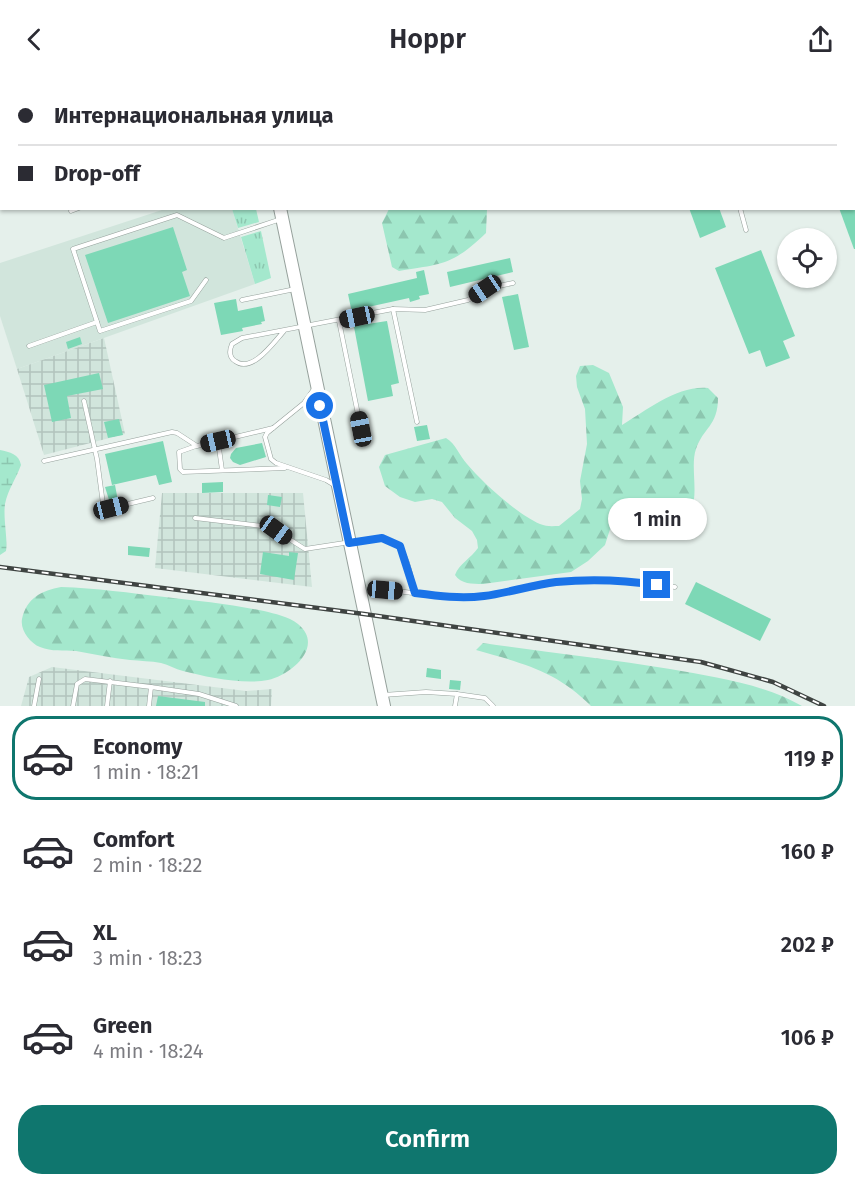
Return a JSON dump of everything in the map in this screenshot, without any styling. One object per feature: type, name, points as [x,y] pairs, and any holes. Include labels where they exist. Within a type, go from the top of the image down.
[{"type":"main road","points":[[281,214],[383,701]]},
{"type":"lane","points":[[741,210],[746,230]]},
{"type":"lane","points":[[206,280],[191,301],[100,332],[73,249],[177,215],[224,238],[281,214]]},
{"type":"lane","points":[[284,331],[255,361],[238,363],[231,357],[232,344],[242,338],[284,331],[304,328],[393,309],[425,310],[468,300],[485,289],[513,283]]},
{"type":"lane","points":[[242,300],[296,289]]},
{"type":"lane","points":[[393,309],[417,422]]},
{"type":"lane","points":[[339,321],[361,429]]},
{"type":"lane","points":[[29,346],[97,322]]},
{"type":"lane","points":[[315,385],[304,403],[265,437],[271,459],[276,463],[326,480],[338,487]]},
{"type":"lane","points":[[84,401],[95,448],[101,501],[106,507],[111,508],[153,498]]},
{"type":"lane","points":[[273,428],[179,452],[180,469],[183,472],[289,468]]},
{"type":"lane","points":[[44,461],[172,432],[197,446]]},
{"type":"lane","points":[[218,441],[222,470]]},
{"type":"lane","points":[[195,518],[270,527],[305,549],[382,538],[400,546],[415,593]]},
{"type":"lane","points":[[385,590],[454,597],[483,596],[535,585],[581,581],[639,582],[675,587]]},
{"type":"lane","points":[[34,706],[39,680]]},
{"type":"lane","points":[[73,706],[75,690],[80,680],[110,681],[199,694],[236,706]]},
{"type":"lane","points":[[107,706],[110,681]]},
{"type":"lane","points":[[149,706],[151,687]]},
{"type":"lane","points":[[383,701],[426,692],[485,698],[493,706]]},
{"type":"lane","points":[[455,706],[457,694]]},
{"type":"lane","points":[[210,698],[210,706]]},
{"type":"shaded area","points":[[162,210],[232,210],[255,284],[17,369],[0,316],[0,263]]},
{"type":"shaded area","points":[[104,338],[125,434],[44,455],[17,369]]},
{"type":"shaded area","points":[[162,493],[303,493],[312,587],[155,568]]},
{"type":"shaded area","points":[[52,667],[246,691],[272,689],[271,706],[21,706],[29,677]]},
{"type":"green space","points":[[232,210],[256,210],[259,222],[238,228]]},
{"type":"green space","points":[[388,210],[487,210],[486,233],[465,251],[437,264],[399,271],[392,267],[382,223]]},
{"type":"green space","points":[[261,231],[271,278],[255,284],[241,237]]},
{"type":"green space","points":[[593,365],[609,373],[623,407],[622,425],[663,400],[685,390],[708,388],[718,398],[716,415],[699,442],[694,456],[694,496],[691,510],[670,530],[647,527],[630,501],[622,500],[617,507],[605,545],[588,561],[571,572],[483,584],[471,584],[460,580],[455,575],[457,571],[478,548],[472,531],[455,518],[442,502],[432,499],[415,502],[400,497],[385,486],[379,467],[385,455],[446,438],[474,472],[511,506],[540,524],[559,526],[580,509],[582,499],[580,481],[587,444],[585,409],[577,387],[576,376],[580,366]]},
{"type":"green space","points":[[0,450],[16,456],[21,465],[5,504],[6,551],[0,555]]},
{"type":"green space","points":[[61,587],[202,601],[273,613],[298,624],[308,641],[306,650],[295,666],[277,677],[248,682],[203,676],[157,662],[44,649],[26,636],[22,623],[24,611],[36,596]]},
{"type":"green space","points":[[483,643],[647,665],[720,678],[754,686],[802,706],[591,706],[552,676],[524,664],[476,650]]},
{"type":"building","points":[[690,210],[720,210],[726,227],[700,238]]},
{"type":"building","points":[[840,210],[855,210],[854,249]]},
{"type":"building","points":[[173,227],[187,270],[182,272],[190,296],[108,323],[85,255]]},
{"type":"building","points":[[761,250],[795,336],[783,341],[790,358],[766,367],[760,350],[749,354],[715,268]]},
{"type":"building","points":[[510,258],[513,272],[450,287],[447,272]]},
{"type":"building","points":[[424,270],[429,294],[419,296],[420,299],[410,302],[409,298],[359,309],[352,313],[348,294],[417,278],[416,272]]},
{"type":"building","points":[[518,294],[529,347],[514,350],[502,297]]},
{"type":"building","points":[[236,299],[238,311],[262,306],[265,321],[261,322],[262,324],[242,328],[243,331],[221,335],[214,303]]},
{"type":"building","points":[[360,319],[361,325],[387,321],[399,383],[391,385],[393,396],[368,401],[354,327],[354,321]]},
{"type":"building","points":[[80,337],[82,344],[68,349],[66,342]]},
{"type":"building","points":[[99,373],[103,389],[67,396],[71,418],[52,422],[44,385]]},
{"type":"building","points":[[119,419],[123,435],[108,438],[104,422]]},
{"type":"building","points":[[427,425],[430,439],[417,441],[414,427]]},
{"type":"building","points":[[163,441],[172,482],[159,485],[156,475],[112,485],[105,454]]},
{"type":"building","points":[[262,443],[266,457],[240,465],[230,458],[236,448]]},
{"type":"building","points":[[223,482],[223,492],[202,493],[202,483]]},
{"type":"building","points":[[115,485],[118,501],[110,503],[105,487]]},
{"type":"building","points":[[268,495],[282,497],[280,507],[267,505]]},
{"type":"building","points":[[128,546],[150,548],[149,557],[128,555]]},
{"type":"building","points":[[263,552],[289,556],[289,552],[298,553],[294,580],[260,574]]},
{"type":"building","points":[[696,582],[771,619],[760,641],[685,604]]},
{"type":"building","points":[[427,668],[441,670],[441,679],[426,677]]},
{"type":"building","points":[[450,680],[461,681],[460,690],[449,689]]},
{"type":"building","points":[[158,696],[205,702],[205,706],[156,706]]},
{"type":"railway","points":[[0,567],[364,614],[701,662],[773,682],[824,706]]},
{"type":"route","points":[[320,406],[349,543],[382,538],[400,546],[415,593],[483,596],[535,585],[581,581],[639,582],[657,585]]}]
